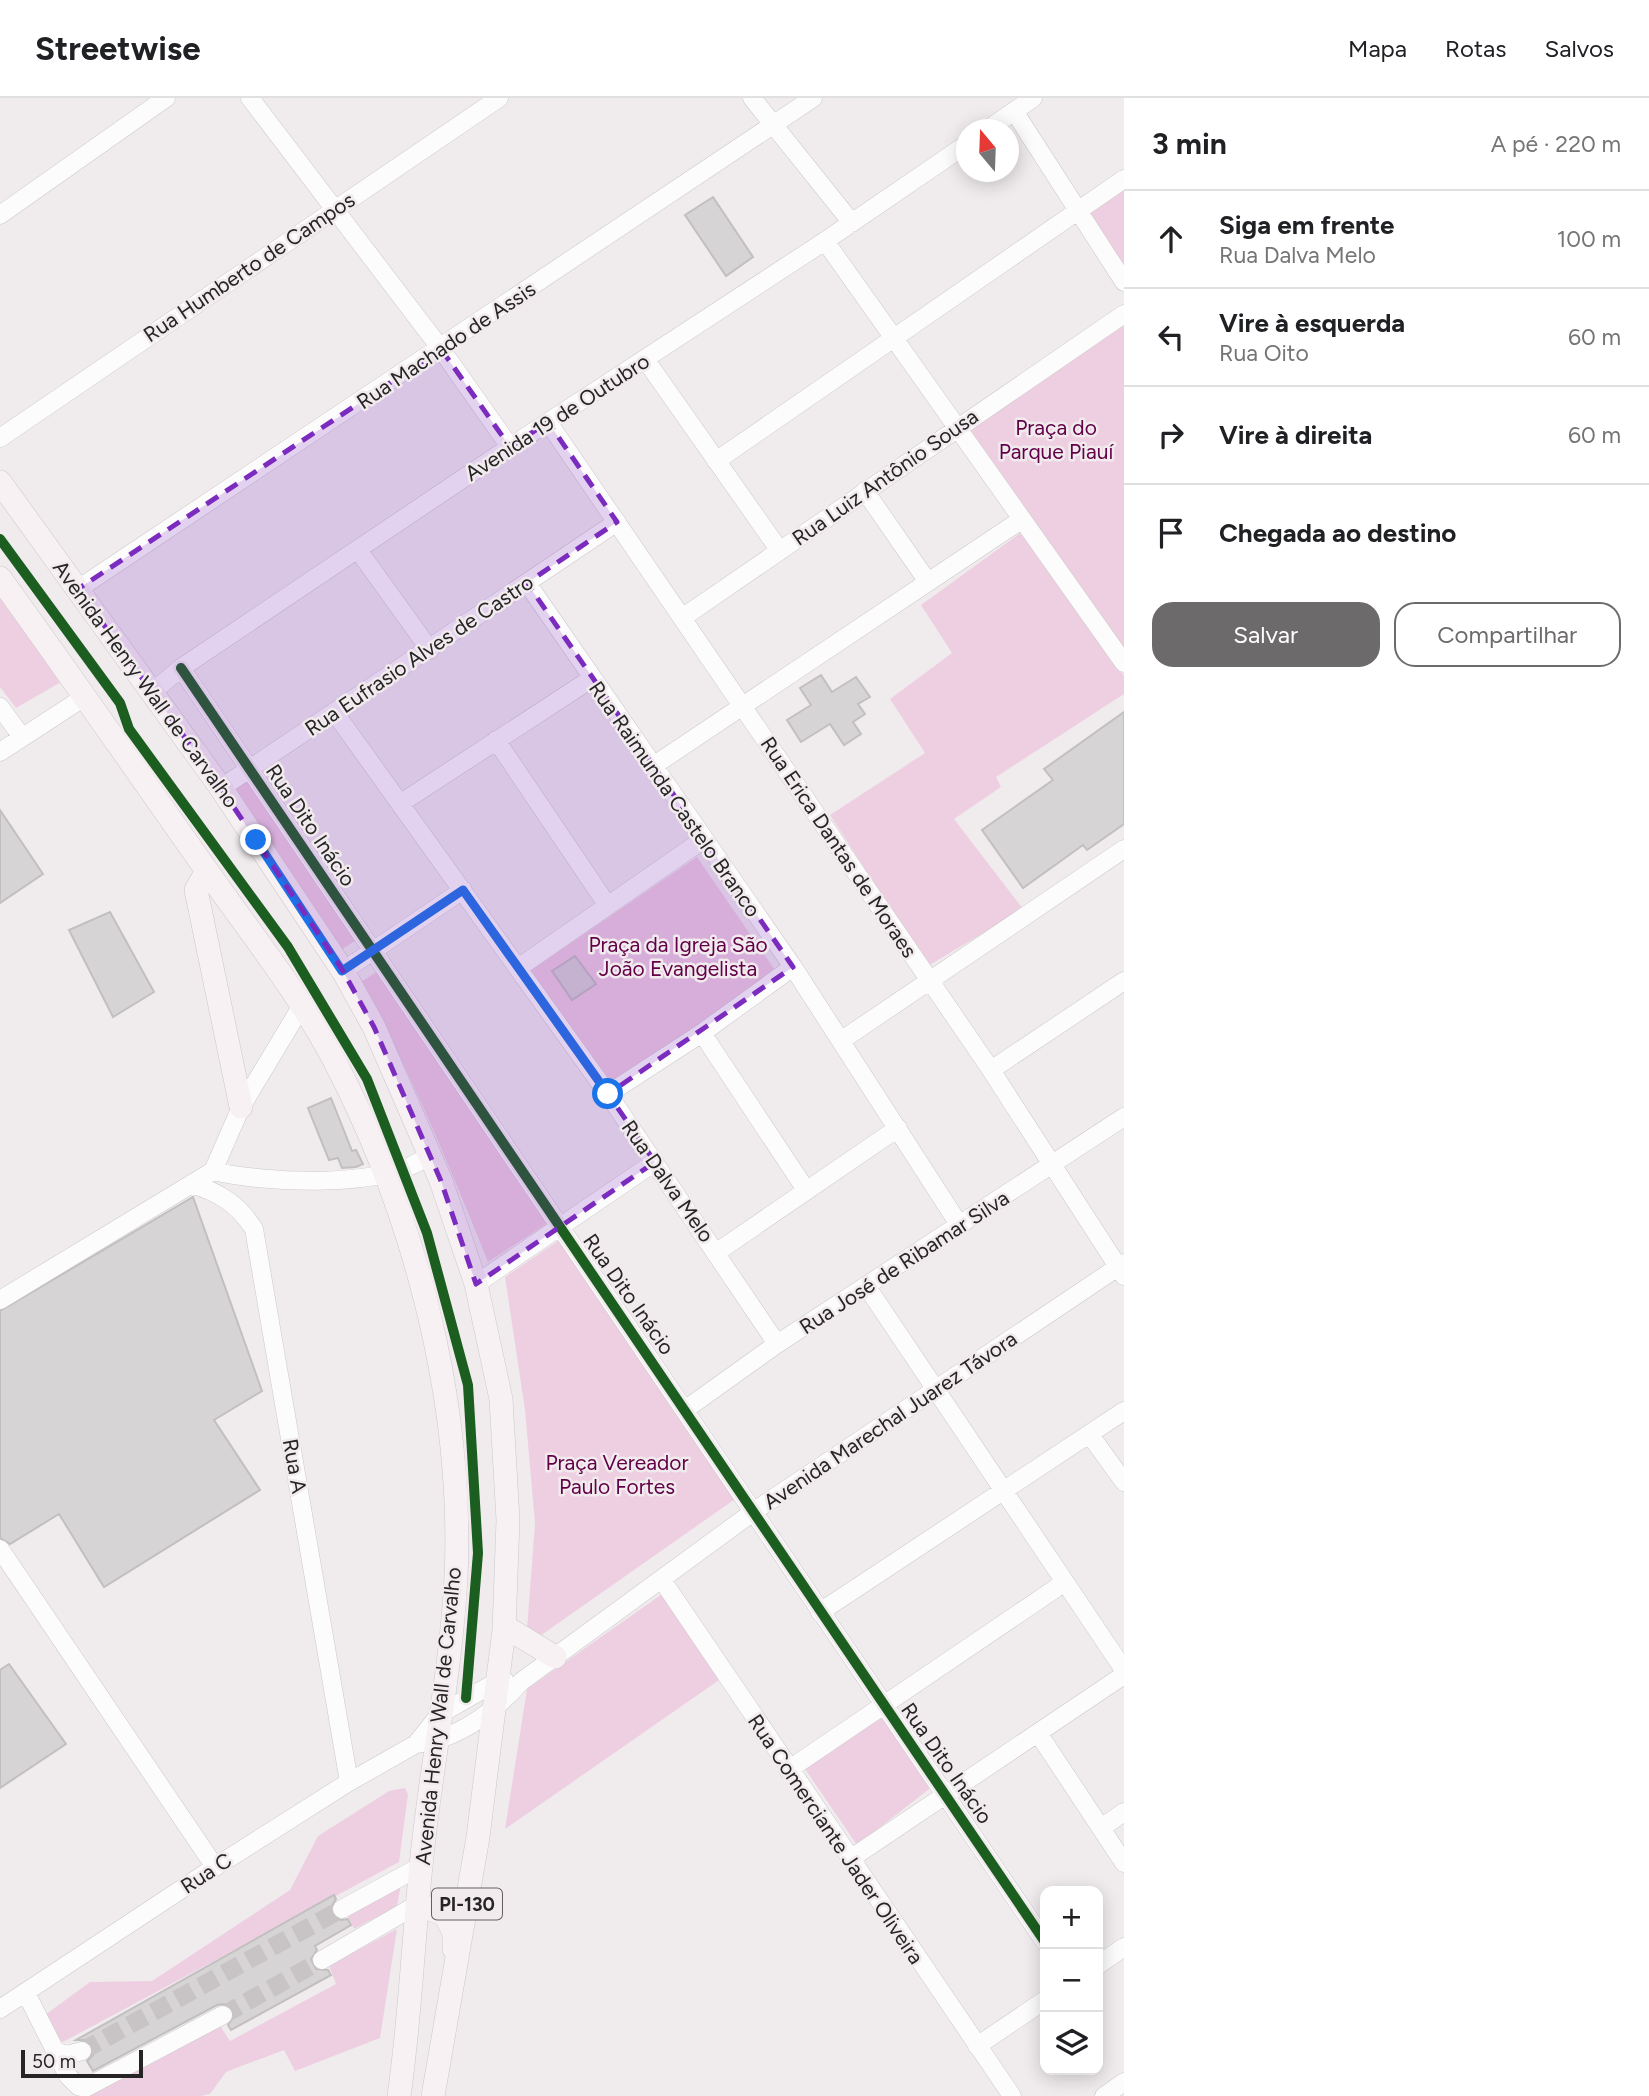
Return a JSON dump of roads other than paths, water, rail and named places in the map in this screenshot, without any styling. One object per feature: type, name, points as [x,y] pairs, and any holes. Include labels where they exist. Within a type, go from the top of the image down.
[{"type":"main road","name":"Avenida Henry Wall de Carvalho","points":[[0,482],[221,788],[342,971],[374,1027],[429,1155],[476,1284],[502,1412],[508,1520],[504,1626],[495,1711],[453,1987],[433,2096]]},
{"type":"main road","name":"Avenida Henry Wall de Carvalho","points":[[0,578],[86,696],[301,1007],[333,1059],[385,1172],[413,1258],[442,1371],[454,1481],[456,1579],[440,1714],[426,1743],[421,1867],[399,2096]]},
{"type":"main road","points":[[207,871],[196,890],[241,1107]]},
{"type":"main road","points":[[504,1626],[555,1657]]},
{"type":"main road","points":[[418,1904],[445,1915],[450,1922],[454,1945],[453,1987]]},
{"type":"street","points":[[0,215],[166,98]]},
{"type":"street","points":[[250,98],[441,349],[510,447]]},
{"type":"street","name":"Rua Humberto de Campos","points":[[0,438],[499,98]]},
{"type":"street","points":[[752,98],[852,223]]},
{"type":"street","name":"Rua Machado de Assis","points":[[78,589],[813,98]]},
{"type":"street","points":[[1003,119],[1033,98]]},
{"type":"street","points":[[1014,111],[1124,282]]},
{"type":"street","name":"Avenida 19 de Outubro","points":[[151,693],[181,668],[956,152]]},
{"type":"street","points":[[716,461],[1124,179]]},
{"type":"street","points":[[825,241],[1124,663]]},
{"type":"street","name":"Rua Luiz Antônio Sousa","points":[[682,618],[1124,314]]},
{"type":"street","points":[[645,359],[780,551]]},
{"type":"street","name":"Rua Erica Dantas de Moraes","points":[[548,422],[931,981],[1122,1269]]},
{"type":"street","points":[[865,491],[928,582]]},
{"type":"street","points":[[653,766],[1021,520]]},
{"type":"street","name":"Rua Eufrasio Alves de Castro","points":[[221,788],[617,522]]},
{"type":"street","points":[[358,551],[430,650]]},
{"type":"street","name":"Rua Raimunda Castelo Branco","points":[[527,583],[793,967],[960,1226]]},
{"type":"street","name":"Rua Dito Inácio","points":[[181,668],[1040,1934]]},
{"type":"street","points":[[401,803],[591,678]]},
{"type":"street","points":[[0,752],[86,696]]},
{"type":"street","points":[[0,707],[22,737]]},
{"type":"street","name":"Rua Dalva Melo","points":[[335,713],[608,1094],[777,1344]]},
{"type":"street","points":[[496,740],[608,906]]},
{"type":"street","points":[[518,968],[704,839]]},
{"type":"street","points":[[842,1040],[1122,855]]},
{"type":"street","points":[[342,971],[463,890]]},
{"type":"street","points":[[608,1094],[702,1033],[793,967]]},
{"type":"street","points":[[991,1070],[1124,981]]},
{"type":"street","points":[[0,1300],[213,1171],[241,1107],[301,1007]]},
{"type":"street","points":[[702,1033],[806,1189]]},
{"type":"street","name":"Rua José de Ribamar Silva","points":[[686,1409],[777,1344],[1052,1167],[1124,1117]]},
{"type":"street","points":[[717,1252],[898,1128]]},
{"type":"street","points":[[213,1171],[244,1179],[351,1180],[402,1169],[429,1155]]},
{"type":"street","points":[[476,1284],[655,1163]]},
{"type":"street","name":"Rua A","points":[[191,1184],[207,1189],[243,1211],[254,1229],[349,1782]]},
{"type":"street","name":"Avenida Marechal Juarez Távora","points":[[495,1711],[522,1681],[753,1512],[933,1389],[1122,1269]]},
{"type":"street","points":[[850,1859],[1124,1673],[867,1287]]},
{"type":"street","points":[[820,1612],[1090,1436],[1124,1411]]},
{"type":"street","points":[[1090,1436],[1124,1482]]},
{"type":"street","points":[[0,1549],[215,1867]]},
{"type":"street","name":"Rua Comerciante Jader Oliveira","points":[[662,1580],[788,1770],[1012,2096]]},
{"type":"street","points":[[788,1770],[1065,1582]]},
{"type":"street","points":[[440,1714],[498,1681],[522,1681]]},
{"type":"street","name":"Rua C","points":[[0,2010],[215,1867],[349,1782],[495,1711]]},
{"type":"street","points":[[1038,1733],[1124,1863]]},
{"type":"street","points":[[1101,1828],[1124,1812]]},
{"type":"street","points":[[342,1909],[421,1867]]},
{"type":"street","points":[[322,1960],[418,1904]]},
{"type":"street","points":[[1103,1962],[1124,1947]]},
{"type":"street","points":[[26,1993],[68,2076],[78,2086],[85,2088],[223,2015]]},
{"type":"street","points":[[977,2046],[1040,2003]]},
{"type":"street","points":[[55,2050],[67,2055],[82,2051]]},
{"type":"street","points":[[1104,2096],[1124,2082]]},
{"type":"tunnel","points":[[82,2051],[342,1909]]},
{"type":"tunnel","points":[[223,2015],[322,1960]]},
{"type":"park label","name":"Praça do Parque Piauí","points":[[1056,439]]},
{"type":"park label","name":"Praça da Igreja São João Evangelista","points":[[678,956]]},
{"type":"park label","name":"Praça Vereador Paulo Fortes","points":[[617,1474]]}]
